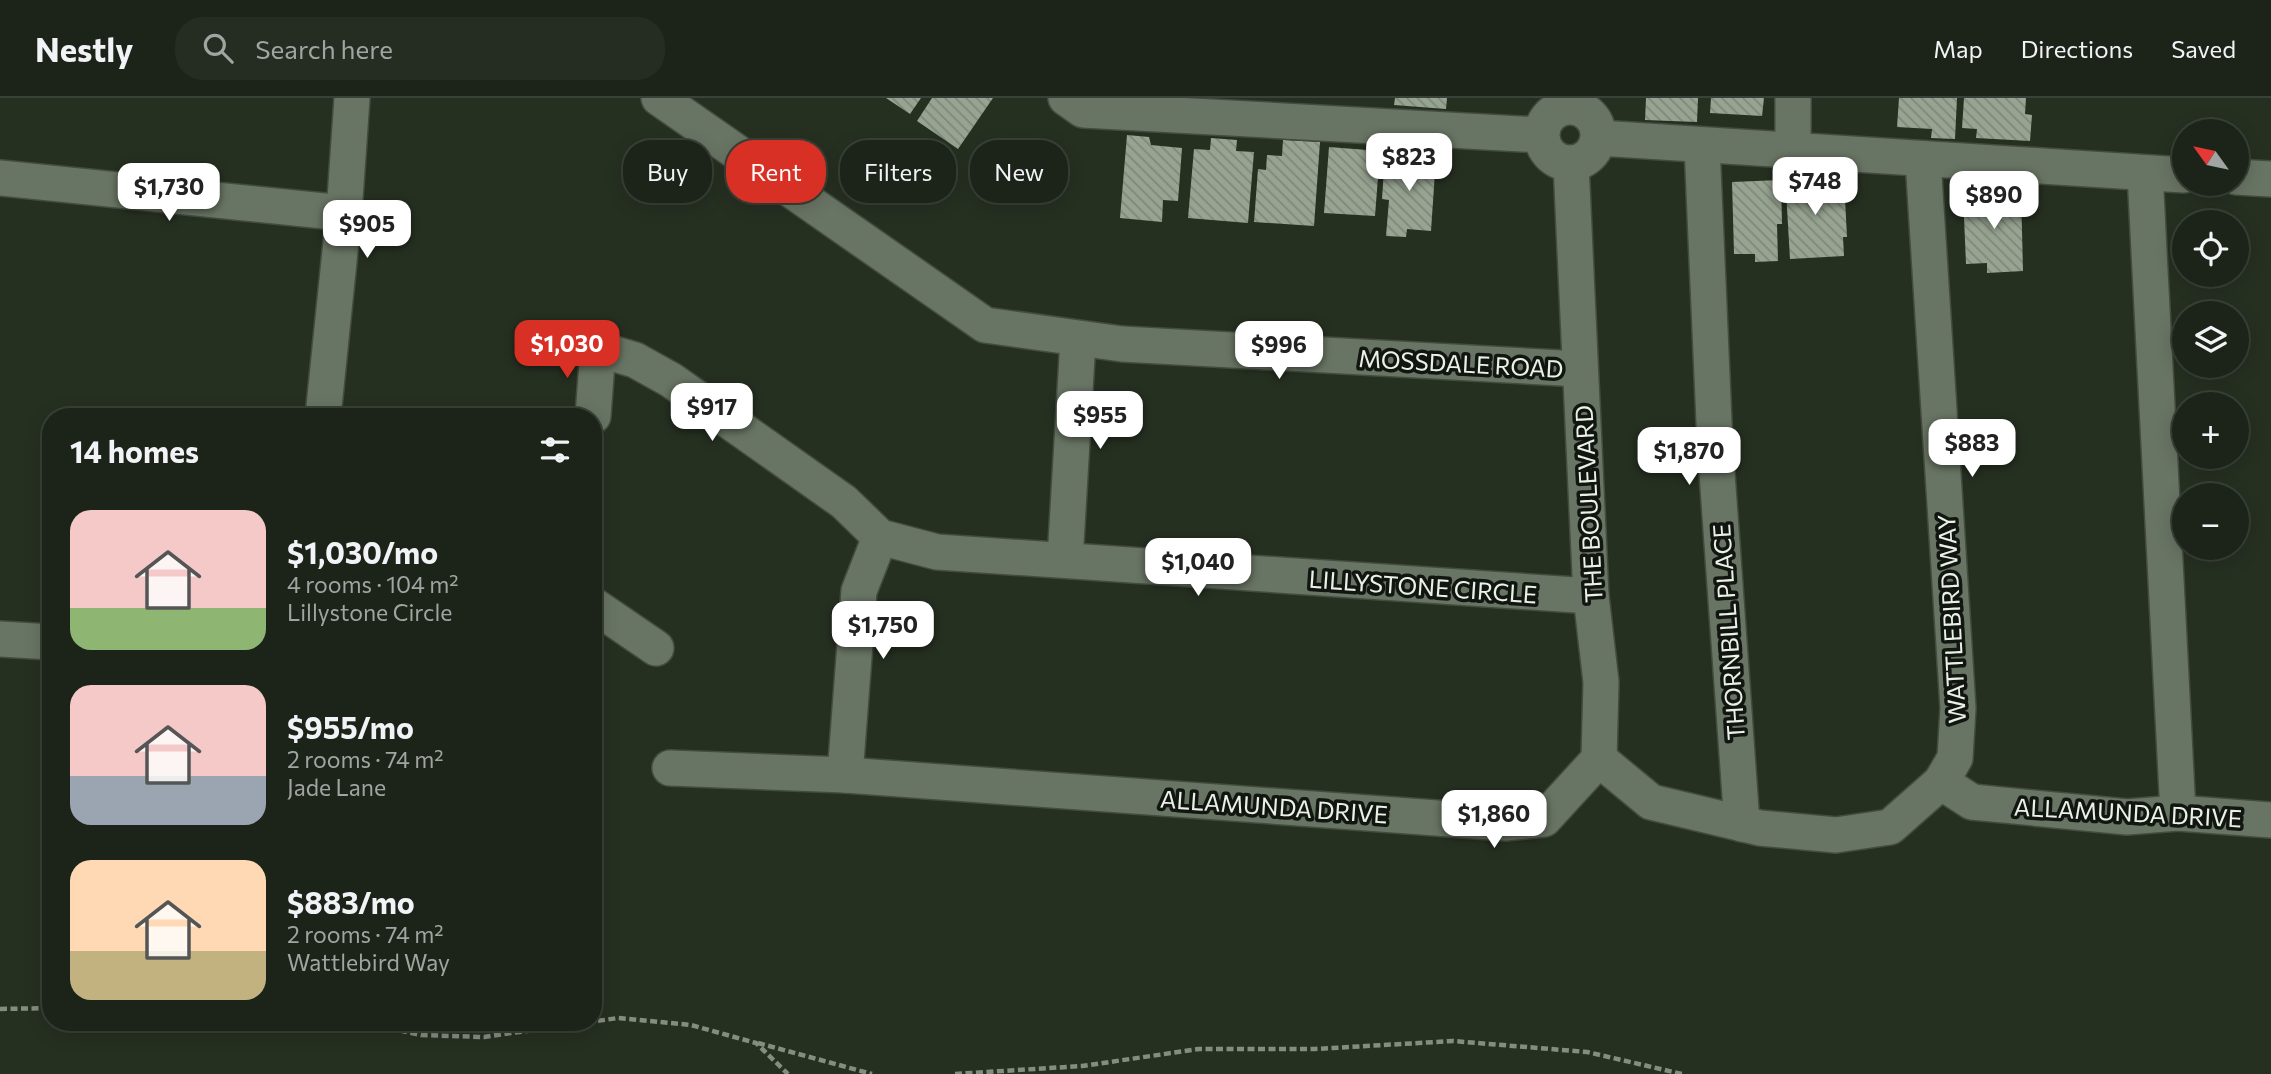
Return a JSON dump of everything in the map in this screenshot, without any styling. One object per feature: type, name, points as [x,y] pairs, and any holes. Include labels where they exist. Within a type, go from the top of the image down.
[{"type":"street","points":[[324,408],[344,214],[352,98]]},
{"type":"street","name":"MOSSDALE ROAD","points":[[659,98],[985,325],[1078,340],[1580,369]]},
{"type":"street","points":[[1066,98],[1083,110],[1541,135]]},
{"type":"street","points":[[1793,98],[1793,152]]},
{"type":"street","points":[[1571,102],[1586,111],[1596,123],[1599,138],[1594,151],[1584,160],[1571,164],[1556,161],[1545,150],[1541,135],[1545,120],[1556,109],[1571,102]]},
{"type":"street","points":[[1599,138],[2172,174]]},
{"type":"street","name":"THORNBILL PLACE","points":[[1702,145],[1714,445],[1742,824]]},
{"type":"street","name":"WATTLEBIRD WAY","points":[[1923,160],[1958,708],[1955,758],[1941,782]]},
{"type":"street","name":"THE BOULEVARD","points":[[1571,164],[1591,596],[1601,682],[1599,759]]},
{"type":"street","points":[[2145,173],[2178,813]]},
{"type":"street","points":[[2249,177],[2271,178]]},
{"type":"street","points":[[0,178],[344,214]]},
{"type":"street","points":[[1065,560],[1078,340]]},
{"type":"street","name":"LILLYSTONE CIRCLE","points":[[594,408],[598,349],[635,360],[671,380],[844,502],[880,537],[937,552],[1591,596]]},
{"type":"street","points":[[845,775],[859,591],[880,537]]},
{"type":"street","points":[[602,611],[656,648]]},
{"type":"street","points":[[0,639],[42,641]]},
{"type":"street","points":[[1599,759],[1651,802],[1742,824],[1836,835],[1890,827],[1941,782]]},
{"type":"street","name":"ALLAMUNDA DRIVE","points":[[670,768],[845,775],[1505,823],[1544,819],[1599,759]]},
{"type":"street","name":"ALLAMUNDA DRIVE","points":[[1941,782],[1972,802],[2127,817],[2178,813],[2271,820]]},
{"type":"path","points":[[0,1009],[42,1009]]},
{"type":"path","points":[[602,1020],[618,1018],[691,1025],[872,1074]]},
{"type":"path","points":[[402,1031],[421,1035],[484,1037],[526,1031]]},
{"type":"path","points":[[955,1074],[1082,1066],[1199,1049],[1315,1049],[1453,1041],[1587,1052],[1682,1074]]},
{"type":"path","points":[[756,1042],[788,1074]]},
{"type":"building","points":[[886,98],[921,98],[910,114]]},
{"type":"building","points":[[932,98],[993,98],[958,149],[956,140],[945,140],[917,121]]},
{"type":"building","points":[[1395,98],[1447,98],[1446,109],[1394,105]]},
{"type":"building","points":[[1646,98],[1698,98],[1697,122],[1645,120]]},
{"type":"building","points":[[1711,98],[1764,98],[1762,116],[1710,113]]},
{"type":"building","points":[[1899,98],[1957,98],[1955,139],[1931,138],[1932,129],[1897,127]]},
{"type":"building","points":[[1964,98],[2026,98],[2025,114],[2032,115],[2030,141],[1976,138],[1977,129],[1962,128]]},
{"type":"building","points":[[1127,135],[1149,137],[1151,145],[1182,148],[1178,201],[1163,200],[1162,222],[1120,218]]},
{"type":"building","points":[[1211,138],[1237,140],[1236,151],[1254,152],[1248,223],[1188,218],[1194,149],[1210,150]]},
{"type":"building","points":[[1283,140],[1320,142],[1314,226],[1254,222],[1258,169],[1266,170],[1267,155],[1282,156]]},
{"type":"building","points":[[1329,147],[1380,151],[1375,216],[1324,213]]},
{"type":"building","points":[[1385,154],[1436,157],[1431,231],[1407,229],[1406,237],[1386,236],[1389,200],[1382,199]]},
{"type":"building","points":[[1810,173],[1810,182],[1844,180],[1847,237],[1843,237],[1844,256],[1790,259],[1785,174]]},
{"type":"building","points":[[1781,180],[1782,224],[1777,224],[1778,261],[1755,262],[1755,254],[1734,254],[1732,182]]},
{"type":"building","points":[[2021,191],[2023,271],[1987,273],[1987,263],[1966,264],[1963,194]]}]
